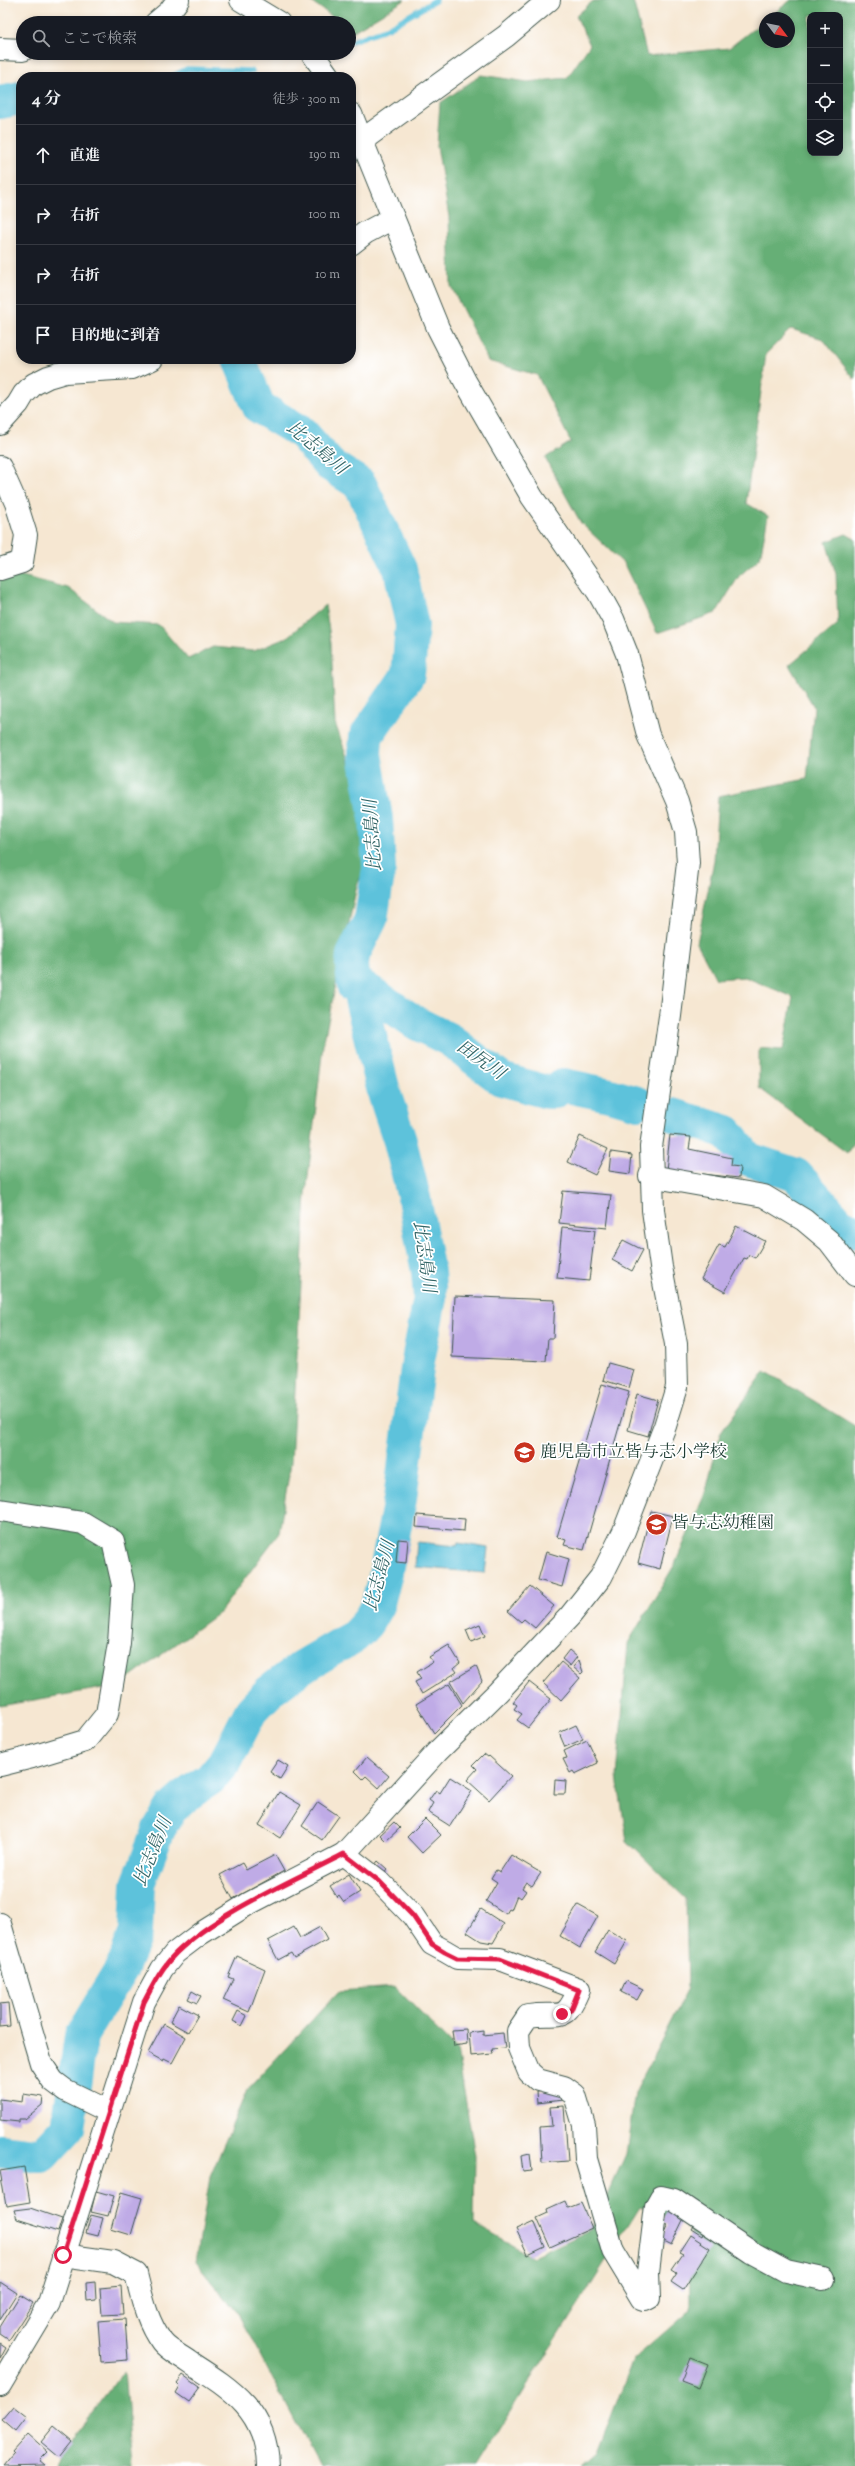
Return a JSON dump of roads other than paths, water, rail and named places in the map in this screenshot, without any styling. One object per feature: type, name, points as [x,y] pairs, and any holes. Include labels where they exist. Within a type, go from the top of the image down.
[{"type":"street","points":[[164,16],[178,0]]},
{"type":"street","points":[[241,0],[267,16]]},
{"type":"street","points":[[361,141],[506,36],[549,0]]},
{"type":"street","points":[[0,49],[16,50]]},
{"type":"street","points":[[317,60],[325,72]]},
{"type":"street","points":[[0,2385],[49,2303],[63,2255],[100,2107],[144,2002],[162,1969],[176,1953],[200,1934],[248,1904],[344,1854],[437,1752],[498,1692],[570,1616],[601,1577],[624,1531],[665,1426],[677,1387],[676,1344],[660,1267],[650,1176],[650,1147],[670,1016],[688,863],[686,832],[677,801],[648,735],[627,654],[613,619],[598,592],[532,496],[493,432],[438,328],[356,128]]},
{"type":"street","points":[[356,240],[365,233],[393,218]]},
{"type":"street","points":[[0,424],[34,384],[48,377],[65,372],[132,368],[141,364]]},
{"type":"street","points":[[0,467],[16,503],[26,535],[22,562],[0,569]]},
{"type":"street","points":[[650,1176],[764,1196],[804,1220],[829,1241],[855,1275]]},
{"type":"street","points":[[0,1510],[83,1523],[113,1541],[123,1585],[119,1643],[107,1714],[85,1741],[0,1765]]},
{"type":"street","points":[[344,1854],[379,1881],[413,1916],[432,1944],[445,1952],[457,1958],[500,1959],[579,1990],[571,2010],[562,2014],[528,2016],[518,2031],[518,2048],[529,2072],[538,2080],[564,2087],[575,2095],[584,2126],[586,2160],[613,2251],[642,2299],[645,2300],[649,2298],[648,2272],[656,2206],[661,2197],[668,2197],[674,2200],[751,2252],[786,2271],[823,2279]]},
{"type":"street","points":[[0,1924],[41,2063],[53,2081],[65,2090],[100,2107]]},
{"type":"street","points":[[63,2255],[113,2262],[136,2274],[148,2320],[163,2344],[242,2399],[262,2428],[267,2446],[268,2466]]},
{"type":"water","points":[[417,1542],[457,1546],[458,1543],[488,1548],[485,1573],[415,1567]]},
{"type":"waterway","points":[[356,39],[388,28],[436,0]]},
{"type":"waterway","points":[[181,72],[187,69],[252,71]]},
{"type":"waterway","name":"比志島川","points":[[0,102],[16,99]]},
{"type":"waterway","name":"比志島川","points":[[241,364],[259,407],[302,433],[330,465],[360,484],[400,569],[412,625],[408,675],[366,736],[365,754],[376,818],[379,868],[371,919],[353,955],[352,965],[354,987],[357,983]]},
{"type":"waterway","name":"田尻川","points":[[357,983],[416,1023],[450,1040],[501,1079],[547,1092],[554,1092],[563,1085],[610,1095],[638,1103]]},
{"type":"waterway","name":"比志島川","points":[[0,2151],[42,2156],[68,2128],[81,2036],[122,1968],[136,1932],[138,1884],[159,1829],[171,1809],[188,1794],[210,1779],[226,1760],[251,1711],[270,1691],[302,1667],[355,1636],[367,1623],[377,1606],[385,1577],[400,1499],[418,1361],[430,1298],[428,1272],[414,1198],[400,1141],[385,1096],[357,983]]},
{"type":"waterway","name":"田尻川","points":[[673,1115],[727,1132],[748,1159],[796,1175],[834,1217],[837,1223],[855,1232]]},
{"type":"place","name":"鹿児島市立皆与志小学校","points":[[524,1453]]},
{"type":"place","name":"皆与志幼稚園","points":[[656,1524]]}]
